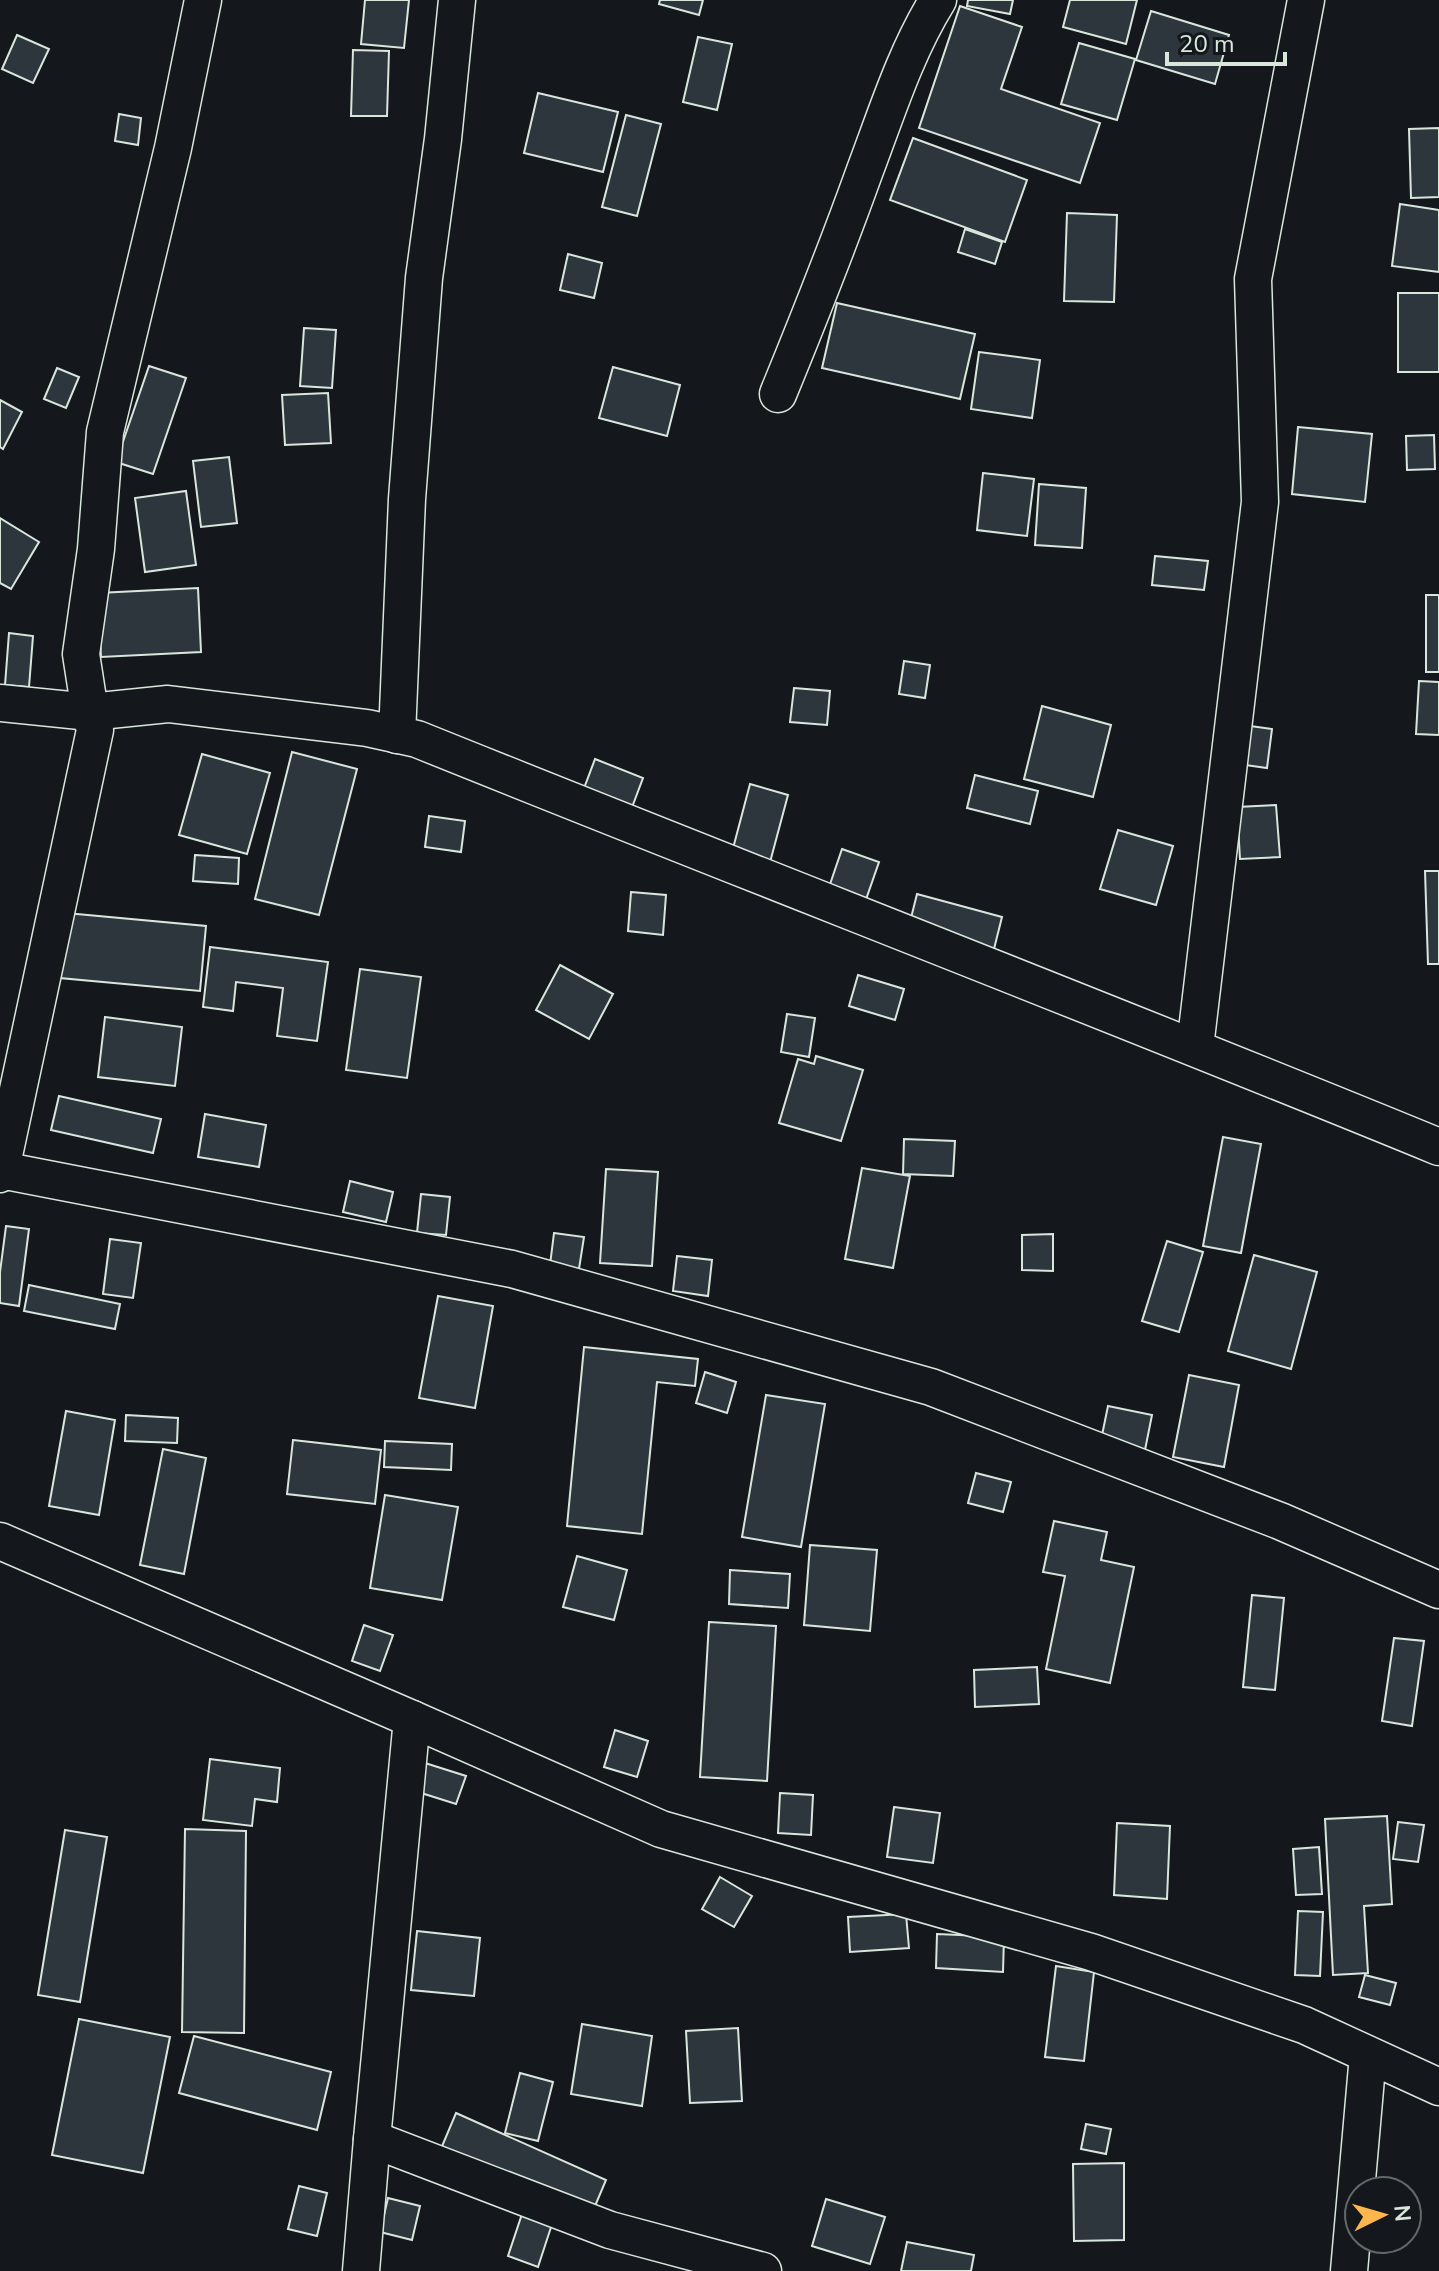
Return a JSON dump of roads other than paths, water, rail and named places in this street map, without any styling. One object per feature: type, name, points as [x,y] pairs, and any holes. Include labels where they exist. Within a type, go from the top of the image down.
[{"type":"street","points":[[203,0],[173,148],[105,432],[96,549],[81,654],[95,730],[0,1172],[512,1269],[931,1387],[1280,1521],[1439,1590]]},
{"type":"street","points":[[397,735],[407,499],[422,310],[457,0]]},
{"type":"street","points":[[778,394],[820,294],[897,84],[925,21],[938,0]]},
{"type":"street","points":[[1195,1047],[1260,502],[1253,279],[1306,0]]},
{"type":"street","points":[[0,703],[90,712],[168,704],[367,728],[417,739],[1195,1047],[1439,1147]]},
{"type":"street","points":[[0,1541],[661,1829],[1091,1952],[1304,2025],[1439,2087]]},
{"type":"street","points":[[361,2271],[412,1719]]},
{"type":"street","points":[[1349,2271],[1368,2055]]},
{"type":"street","points":[[372,2139],[610,2230],[763,2271]]}]
